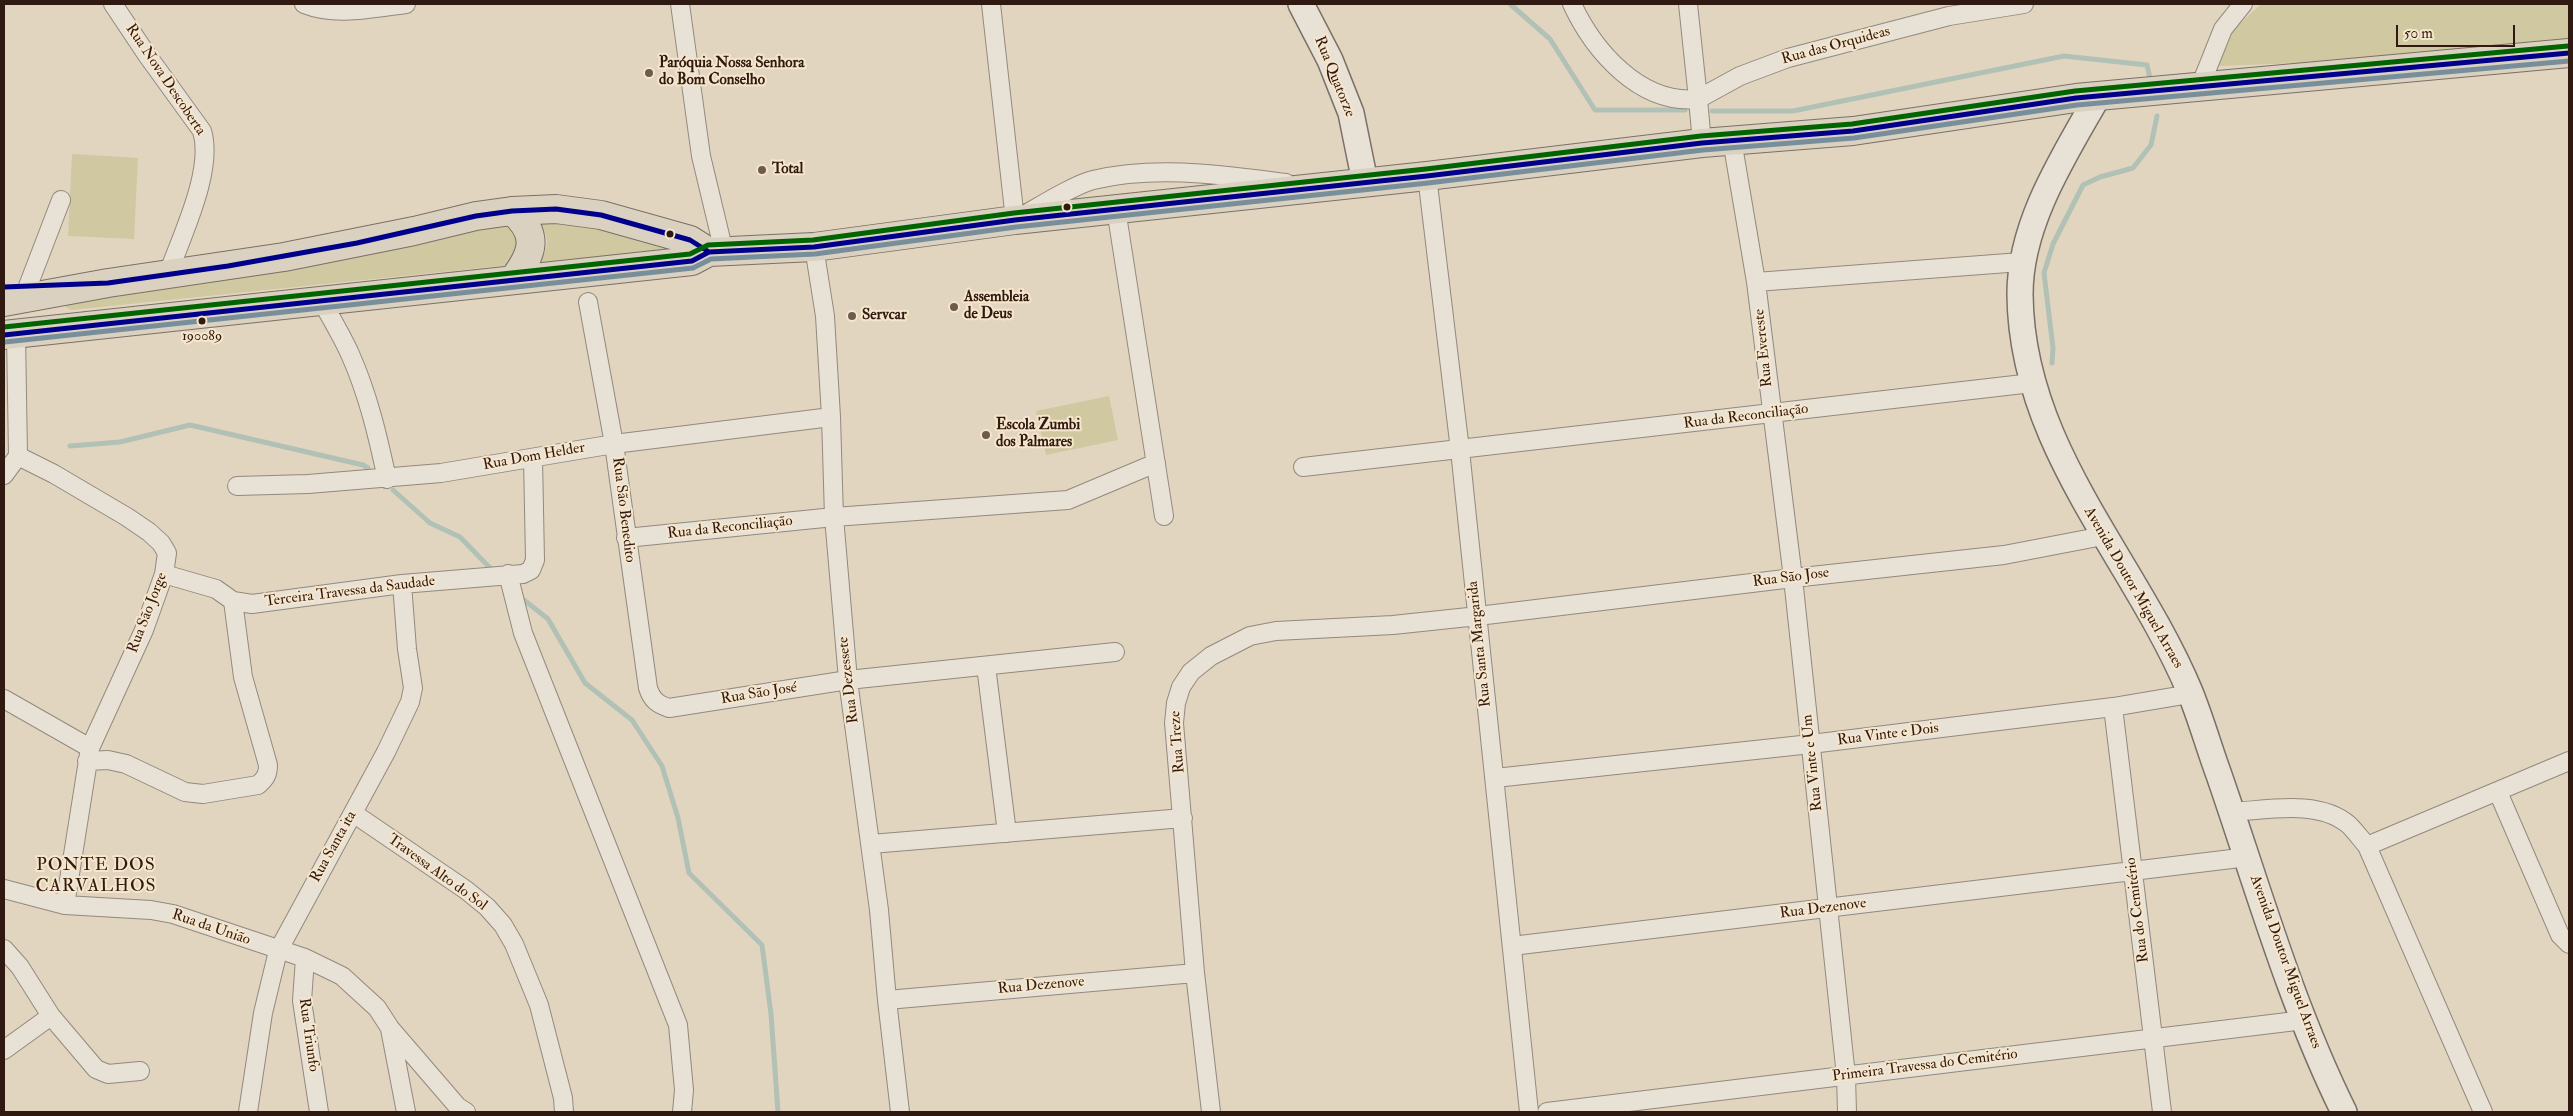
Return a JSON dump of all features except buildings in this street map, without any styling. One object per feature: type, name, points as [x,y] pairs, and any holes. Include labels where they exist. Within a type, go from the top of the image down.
[{"type":"main road","name":"Rua Quatorze","points":[[1301,4],[1330,60],[1351,113],[1365,182]]},
{"type":"main road","points":[[8,330],[91,326],[692,261],[717,252],[814,247],[1015,220],[1427,176],[1702,143],[1853,131],[2026,104],[2098,96],[2199,89],[2569,53]]},
{"type":"main road","name":"Avenida Doutor Miguel Arraes","points":[[2098,96],[2043,201],[2021,262],[2020,296],[2024,337],[2032,383],[2046,425],[2071,481],[2152,616],[2190,694],[2304,1020],[2344,1112]]},
{"type":"main road","points":[[4,302],[108,283],[284,257],[414,231],[476,216],[512,211],[556,209],[601,215],[690,240],[717,252]]},
{"type":"main road","points":[[512,211],[525,222],[530,234],[531,247],[527,262],[513,280]]},
{"type":"main road","points":[[16,287],[108,283]]},
{"type":"street","name":"Rua Nova Descoberta","points":[[113,4],[202,131],[206,143],[203,173],[168,274]]},
{"type":"street","points":[[304,4],[318,10],[339,12],[406,4]]},
{"type":"street","points":[[680,4],[701,156],[717,252]]},
{"type":"street","points":[[991,4],[1015,220],[1091,181],[1131,174],[1184,172],[1318,187]]},
{"type":"street","points":[[1572,4],[1596,45],[1634,80],[1662,96],[1681,101],[1698,99]]},
{"type":"street","points":[[1688,4],[1702,143]]},
{"type":"street","name":"Rua das Orquideas","points":[[1698,99],[1740,76],[1788,58],[1949,16],[2024,4]]},
{"type":"street","points":[[2199,89],[2223,29],[2243,4]]},
{"type":"street","name":"Rua Evereste","points":[[1732,140],[1756,282],[1771,414]]},
{"type":"street","name":"Rua Santa Margarida","points":[[1427,176],[1460,450],[1496,778],[1529,1112]]},
{"type":"street","points":[[16,287],[61,200]]},
{"type":"street","points":[[1116,209],[1164,516]]},
{"type":"street","name":"Rua Dezessete","points":[[814,247],[825,316],[831,416],[834,517],[848,680],[880,910],[887,1000],[900,1112]]},
{"type":"street","points":[[1756,282],[2021,262]]},
{"type":"street","points":[[321,300],[350,354],[364,390],[387,479]]},
{"type":"street","name":"Rua São Benedito","points":[[588,302],[614,444],[648,688],[651,698],[659,705],[669,708]]},
{"type":"street","points":[[4,474],[18,456],[8,330]]},
{"type":"street","name":"Rua da Reconciliação","points":[[1303,467],[2032,383]]},
{"type":"street","name":"Rua Vinte e Um","points":[[1771,414],[1793,578],[1846,1076],[1847,1112]]},
{"type":"street","name":"Rua Dom Helder","points":[[237,486],[387,479],[441,473],[614,444],[831,416]]},
{"type":"street","name":"Rua São Jorge","points":[[18,456],[54,474],[149,532],[161,543],[167,553],[164,574],[144,630],[88,754],[66,905]]},
{"type":"street","name":"Terceira Travessa da Saudade","points":[[164,574],[216,589],[233,601],[252,604],[272,603],[402,584],[522,574],[531,570],[535,560],[533,458]]},
{"type":"street","name":"Rua da Reconciliação","points":[[626,538],[834,517],[1068,500],[1156,463]]},
{"type":"street","name":"Rua São Jose","points":[[1478,616],[1793,578],[2004,556],[2103,536]]},
{"type":"street","points":[[508,574],[523,633],[678,1025],[684,1090],[682,1112]]},
{"type":"street","name":"Rua Santa ita","points":[[248,1112],[263,1013],[278,951],[353,813],[410,702],[413,688],[407,649],[402,584]]},
{"type":"street","points":[[4,699],[88,754],[126,764],[185,792],[203,794],[258,784],[268,774],[268,765],[243,677],[233,601]]},
{"type":"street","name":"Rua Treze","points":[[1212,1112],[1195,972],[1174,723],[1176,703],[1181,687],[1191,672],[1212,656],[1250,636],[1276,631],[1393,625],[1478,616]]},
{"type":"street","name":"Rua São José","points":[[669,708],[848,680],[1115,652]]},
{"type":"street","points":[[986,666],[1007,833]]},
{"type":"street","name":"Rua Vinte e Dois","points":[[1496,778],[1811,744],[2112,708],[2190,694]]},
{"type":"street","name":"Rua do Cemitério","points":[[2112,708],[2134,872],[2162,1112]]},
{"type":"street","points":[[2367,846],[2569,761]]},
{"type":"street","points":[[2498,792],[2560,935],[2569,944]]},
{"type":"street","points":[[2232,812],[2296,808],[2321,811],[2348,824],[2367,846],[2483,1112]]},
{"type":"street","name":"Travessa Alto do Sol","points":[[353,813],[466,890],[503,925],[514,944],[539,1005],[563,1098],[564,1112]]},
{"type":"street","points":[[871,844],[1183,818]]},
{"type":"street","name":"Rua Dezenove","points":[[1512,946],[2248,857]]},
{"type":"street","name":"Rua da União","points":[[4,889],[66,905],[151,910],[173,914],[278,951],[305,958],[326,966],[361,991],[377,1008],[390,1028]]},
{"type":"street","points":[[4,949],[20,967],[51,1016],[96,1069],[108,1074],[140,1071]]},
{"type":"street","name":"Rua Triunfo","points":[[305,958],[302,1001],[319,1112]]},
{"type":"street","name":"Rua Dezenove","points":[[887,1000],[1195,972]]},
{"type":"street","points":[[4,1050],[51,1016]]},
{"type":"street","name":"Primeira Travessa do Cemitério","points":[[1547,1112],[2154,1040],[2304,1020]]},
{"type":"street","points":[[390,1028],[406,1112]]},
{"type":"street","points":[[390,1028],[458,1107],[466,1112]]},
{"type":"shaded area","points":[[2261,4],[2569,4],[2569,53],[2218,66],[2234,29]]},
{"type":"shaded area","points":[[72,154],[138,158],[134,239],[68,236]]},
{"type":"shaded area","points":[[534,214],[694,249],[534,271],[544,255],[547,243],[544,230]]},
{"type":"shaded area","points":[[501,225],[511,226],[523,236],[510,265],[71,310],[58,302],[257,274]]},
{"type":"shaded area","points":[[1109,396],[1118,440],[1046,455],[1036,411]]},
{"type":"waterway","points":[[1510,4],[1550,39],[1595,110],[1685,110]]},
{"type":"waterway","points":[[1712,111],[1793,111],[2064,56],[2147,65],[2150,78]]},
{"type":"waterway","points":[[2052,363],[2053,348],[2044,273],[2053,244],[2083,185],[2100,177],[2133,168],[2151,145],[2157,116]]},
{"type":"waterway","points":[[70,446],[120,442],[190,425],[363,465],[368,468]]},
{"type":"waterway","points":[[393,490],[430,523],[460,537],[493,571]]},
{"type":"waterway","points":[[524,600],[548,619],[585,683],[632,720],[662,766],[678,818],[689,873],[762,945],[771,1014],[778,1112]]},
{"type":"transit line","points":[[4,327],[690,254],[708,245],[813,240],[1014,213],[1426,169],[1701,136],[1852,124],[2075,91],[2568,46]]},
{"type":"transit line","points":[[4,335],[692,261],[709,252],[814,247],[1015,220],[1427,176],[1702,143],[1853,131],[2076,98],[2569,53]]},
{"type":"transit line","points":[[5,342],[693,268],[711,259],[815,254],[1016,227],[1428,183],[1703,150],[1854,138],[2077,105],[2569,61]]},
{"type":"transit line","points":[[4,287],[108,283],[228,266],[357,243],[476,216],[512,211],[556,209],[601,215],[690,240],[709,252]]},
{"type":"place","name":"Paróquia Nossa Senhora do Bom Conselho","points":[[649,73]]},
{"type":"place","name":"Total","points":[[762,170]]},
{"type":"place","name":"Assembleia de Deus","points":[[954,307]]},
{"type":"place","name":"Servcar","points":[[852,316]]},
{"type":"place","name":"190089","points":[[202,321]]},
{"type":"place","name":"Escola Zumbi dos Palmares","points":[[986,435]]},
{"type":"district","name":"PONTE DOS CARVALHOS","points":[[96,876]]}]
